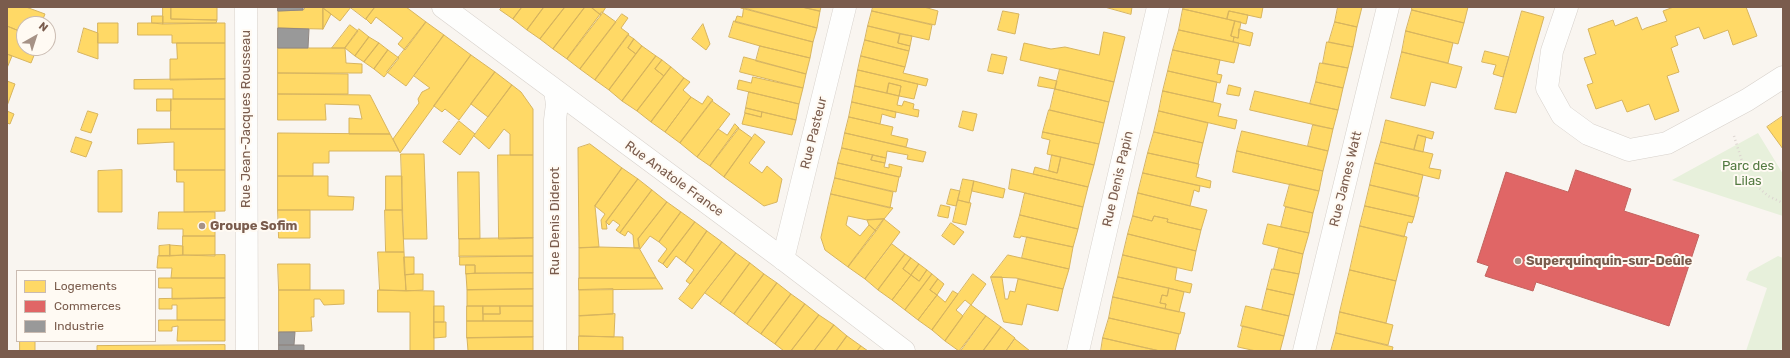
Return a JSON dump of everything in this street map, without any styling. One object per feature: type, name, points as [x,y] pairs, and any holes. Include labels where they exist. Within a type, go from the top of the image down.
[{"type":"street","name":"Rue Jean-Jacques Rousseau","points":[[246,7],[247,351]]},
{"type":"street","name":"Rue Anatole France","points":[[443,7],[783,259],[904,351]]},
{"type":"street","name":"Rue Pasteur","points":[[783,259],[845,7]]},
{"type":"street","name":"Rue Denis Papin","points":[[1078,351],[1158,7]]},
{"type":"street","name":"Rue James Watt","points":[[1304,351],[1388,7]]},
{"type":"street","points":[[1567,7],[1552,51],[1547,88],[1562,115],[1588,134],[1629,150],[1666,143],[1729,110],[1783,77]]},
{"type":"street","name":"Rue Denis Diderot","points":[[555,91],[557,104],[555,128],[555,351]]},
{"type":"path","points":[[1729,110],[1736,145],[1747,177],[1768,196],[1783,204]]},
{"type":"green space","name":"Parc des Lilas","points":[[1758,133],[1783,174],[1783,216],[1672,180]]},
{"type":"green space","points":[[1778,256],[1783,258],[1783,344],[1781,351],[1746,351],[1767,288],[1746,280],[1749,272]]},
{"type":"building: Logements","points":[[7,7],[26,7],[45,14],[44,16],[16,16],[16,30],[7,26]]},
{"type":"building: Logements","points":[[163,7],[171,7],[171,19],[217,20],[216,23],[163,24]]},
{"type":"building: Logements","points":[[171,7],[217,7],[217,20],[171,19]]},
{"type":"building: Logements","points":[[306,7],[351,7],[340,21],[323,8],[323,29],[278,28],[278,11],[303,10]]},
{"type":"building: Logements","points":[[350,7],[375,7],[366,19]]},
{"type":"building: Logements","points":[[375,7],[406,7],[426,22],[405,50],[398,44],[403,38],[376,17],[371,24],[366,19]]},
{"type":"building: Logements","points":[[502,7],[522,7],[513,19],[500,10]]},
{"type":"building: Logements","points":[[522,7],[544,7],[527,30],[513,19]]},
{"type":"building: Logements","points":[[544,7],[565,7],[540,39],[527,30]]},
{"type":"building: Logements","points":[[565,7],[585,7],[553,49],[540,39]]},
{"type":"building: Logements","points":[[585,7],[591,7],[601,15],[567,59],[553,49]]},
{"type":"building: Logements","points":[[591,7],[606,7],[601,15]]},
{"type":"building: Logements","points":[[802,7],[821,7],[820,11]]},
{"type":"building: Logements","points":[[802,7],[820,11],[817,28],[741,8]]},
{"type":"building: Logements","points":[[873,7],[924,7],[938,11],[935,25],[872,11]]},
{"type":"building: Logements","points":[[1105,7],[1132,7],[1131,14]]},
{"type":"building: Logements","points":[[1184,7],[1263,7],[1261,18],[1229,11],[1227,19],[1183,9]]},
{"type":"building: Logements","points":[[1338,7],[1362,7],[1357,27],[1335,22]]},
{"type":"building: Logements","points":[[1412,7],[1468,7],[1464,23],[1412,10]]},
{"type":"building: Logements","points":[[1670,7],[1746,7],[1757,36],[1733,45],[1728,30],[1704,39],[1699,27],[1675,36],[1678,45],[1671,48],[1679,72],[1667,76],[1679,111],[1655,120],[1649,104],[1627,112],[1622,100],[1596,109],[1587,85],[1593,83],[1584,58],[1596,54],[1588,29],[1613,20],[1615,26],[1637,17],[1642,30],[1667,21],[1663,11],[1671,8]]},
{"type":"building: Logements","points":[[323,8],[331,14],[323,29]]},
{"type":"building: Logements","points":[[744,8],[817,28],[813,42],[735,22],[737,16],[742,17]]},
{"type":"building: Logements","points":[[1183,9],[1235,21],[1231,36],[1234,37],[1233,42],[1179,30]]},
{"type":"building: Logements","points":[[1412,10],[1464,23],[1458,44],[1406,31]]},
{"type":"building: Logements","points":[[872,11],[932,25],[929,40],[868,26]]},
{"type":"building: Logements","points":[[1003,11],[1019,14],[1015,34],[998,30]]},
{"type":"building: Logements","points":[[1229,11],[1248,15],[1246,24],[1227,19]]},
{"type":"building: Logements","points":[[1522,11],[1544,17],[1516,113],[1495,109]]},
{"type":"building: Logements","points":[[602,12],[616,22],[580,69],[567,59]]},
{"type":"building: Logements","points":[[622,14],[628,18],[621,28],[629,34],[595,80],[580,69]]},
{"type":"building: Logements","points":[[152,16],[163,16],[163,24],[152,23]]},
{"type":"building: Logements","points":[[734,21],[813,42],[810,58],[729,37]]},
{"type":"building: Logements","points":[[1235,21],[1241,22],[1238,38],[1231,36]]},
{"type":"building: Logements","points":[[426,22],[444,35],[406,86],[387,72]]},
{"type":"building: Logements","points":[[1335,22],[1357,27],[1353,47],[1329,42]]},
{"type":"building: Logements","points":[[98,23],[118,23],[118,43],[98,43]]},
{"type":"building: Logements","points":[[138,23],[225,23],[225,43],[172,43],[172,35],[138,35]]},
{"type":"building: Logements","points":[[703,24],[710,44],[706,50],[692,39]]},
{"type":"building: Logements","points":[[350,25],[358,31],[345,48],[332,48]]},
{"type":"building: Logements","points":[[7,26],[16,30],[16,56],[34,56],[31,63],[7,54]]},
{"type":"building: Logements","points":[[868,26],[900,34],[898,43],[910,46],[909,51],[865,40]]},
{"type":"building: Logements","points":[[84,28],[98,33],[98,59],[78,52]]},
{"type":"building: Logements","points":[[359,29],[369,37],[355,56],[345,48]]},
{"type":"building: Logements","points":[[1239,29],[1253,33],[1250,46],[1233,42],[1234,37],[1238,38]]},
{"type":"building: Logements","points":[[1179,30],[1239,43],[1234,63],[1173,50]]},
{"type":"building: Logements","points":[[1406,31],[1453,43],[1448,63],[1402,52]]},
{"type":"building: Logements","points":[[1104,32],[1125,37],[1114,82],[1020,60],[1024,43],[1051,49],[1065,47],[1099,55]]},
{"type":"building: Logements","points":[[900,34],[912,36],[910,46],[898,43]]},
{"type":"building: Logements","points":[[444,35],[471,55],[400,153],[393,139],[419,103],[418,99],[422,92],[430,88],[414,76]]},
{"type":"building: Logements","points":[[628,35],[634,39],[628,48],[636,54],[609,90],[595,80]]},
{"type":"building: Logements","points":[[369,37],[379,43],[364,62],[355,56]]},
{"type":"building: Logements","points":[[634,39],[642,46],[636,54],[628,48]]},
{"type":"building: Logements","points":[[865,40],[909,51],[905,67],[861,56]]},
{"type":"building: Logements","points":[[1327,42],[1353,47],[1348,68],[1323,63]]},
{"type":"building: Logements","points":[[177,43],[225,43],[225,79],[170,80],[170,59],[177,59]]},
{"type":"building: Logements","points":[[379,43],[388,50],[374,69],[364,62]]},
{"type":"building: Logements","points":[[642,46],[656,56],[622,101],[609,90]]},
{"type":"building: Logements","points":[[760,46],[810,58],[806,74],[756,61]]},
{"type":"building: Logements","points":[[278,48],[345,48],[346,63],[362,64],[362,73],[278,73]]},
{"type":"building: Logements","points":[[388,50],[399,58],[384,77],[374,69]]},
{"type":"building: Logements","points":[[1173,50],[1220,60],[1217,74],[1222,75],[1220,83],[1168,71]]},
{"type":"building: Logements","points":[[1485,51],[1509,57],[1503,77],[1493,74],[1496,65],[1482,62]]},
{"type":"building: Logements","points":[[1402,52],[1462,67],[1456,88],[1431,82],[1425,106],[1391,98]]},
{"type":"building: Logements","points":[[7,54],[12,56],[7,68]]},
{"type":"building: Logements","points":[[992,54],[1007,57],[1003,74],[988,71]]},
{"type":"building: Logements","points":[[471,55],[495,72],[459,120],[445,109],[442,112],[434,106]]},
{"type":"building: Logements","points":[[656,56],[662,60],[655,69],[664,76],[637,111],[622,101]]},
{"type":"building: Logements","points":[[861,56],[905,67],[903,73],[928,79],[926,86],[858,70]]},
{"type":"building: Logements","points":[[744,57],[806,74],[803,88],[740,72]]},
{"type":"building: Logements","points":[[662,60],[671,67],[664,76],[655,69]]},
{"type":"building: Logements","points":[[1320,63],[1348,68],[1343,88],[1316,82]]},
{"type":"building: Logements","points":[[671,67],[684,78],[651,122],[637,111]]},
{"type":"building: Logements","points":[[1060,69],[1114,82],[1109,102],[1055,89]]},
{"type":"building: Logements","points":[[858,70],[918,84],[914,99],[899,96],[901,86],[889,83],[887,93],[855,86]]},
{"type":"building: Logements","points":[[1168,71],[1217,82],[1213,102],[1163,91]]},
{"type":"building: Logements","points":[[495,72],[512,85],[488,117],[471,104]]},
{"type":"building: Logements","points":[[278,73],[348,74],[348,94],[278,94]]},
{"type":"building: Logements","points":[[753,77],[803,88],[799,104],[737,89],[739,80],[751,83]]},
{"type":"building: Logements","points":[[1040,77],[1057,81],[1055,89],[1038,86]]},
{"type":"building: Logements","points":[[684,78],[690,82],[683,90],[691,97],[665,132],[651,122]]},
{"type":"building: Logements","points":[[225,79],[225,99],[173,99],[173,89],[134,89],[134,80]]},
{"type":"building: Logements","points":[[7,81],[15,84],[7,106]]},
{"type":"building: Logements","points":[[1316,82],[1343,88],[1338,110],[1310,104]]},
{"type":"building: Logements","points":[[889,83],[901,86],[899,96],[887,93]]},
{"type":"building: Logements","points":[[512,85],[521,92],[533,109],[533,155],[510,155],[510,134],[504,129],[489,149],[474,136]]},
{"type":"building: Logements","points":[[1229,85],[1241,88],[1239,96],[1227,94]]},
{"type":"building: Logements","points":[[855,86],[899,96],[897,105],[902,106],[904,101],[914,104],[913,109],[919,110],[918,117],[852,102]]},
{"type":"building: Logements","points":[[1055,89],[1109,102],[1104,123],[1050,110]]},
{"type":"building: Logements","points":[[1163,91],[1221,104],[1218,116],[1237,120],[1235,129],[1159,111]]},
{"type":"building: Logements","points":[[1255,91],[1338,110],[1333,129],[1250,110]]},
{"type":"building: Logements","points":[[749,92],[799,104],[796,120],[746,108]]},
{"type":"building: Logements","points":[[278,94],[370,95],[390,134],[349,134],[349,118],[362,119],[359,105],[325,104],[326,120],[278,120]]},
{"type":"building: Logements","points":[[708,96],[713,100],[680,143],[665,132],[691,97],[702,104]]},
{"type":"building: Logements","points":[[157,99],[171,99],[171,111],[157,111]]},
{"type":"building: Logements","points":[[171,99],[225,99],[225,129],[171,129]]},
{"type":"building: Logements","points":[[712,101],[730,114],[697,157],[680,143]]},
{"type":"building: Logements","points":[[852,102],[896,112],[895,118],[882,114],[880,124],[849,117]]},
{"type":"building: Logements","points":[[746,108],[762,112],[761,117],[745,113]]},
{"type":"building: Logements","points":[[1049,110],[1104,123],[1099,144],[1043,132]]},
{"type":"building: Logements","points":[[7,111],[14,114],[10,124],[7,123]]},
{"type":"building: Logements","points":[[88,111],[98,114],[91,133],[81,130]]},
{"type":"building: Logements","points":[[963,111],[977,114],[973,131],[959,127]]},
{"type":"building: Logements","points":[[1159,111],[1208,123],[1203,143],[1154,132]]},
{"type":"building: Logements","points":[[762,112],[796,120],[792,135],[742,124],[745,113],[761,117]]},
{"type":"building: Logements","points":[[1783,116],[1783,149],[1767,127]]},
{"type":"building: Logements","points":[[849,117],[893,127],[891,135],[908,139],[906,147],[845,133]]},
{"type":"building: Logements","points":[[1386,120],[1434,132],[1432,139],[1418,135],[1414,150],[1381,142]]},
{"type":"building: Logements","points":[[459,121],[475,134],[460,155],[443,142]]},
{"type":"building: Logements","points":[[735,124],[739,128],[710,166],[697,157],[718,129],[727,135]]},
{"type":"building: Logements","points":[[1313,125],[1333,129],[1328,151],[1308,146]]},
{"type":"building: Logements","points":[[738,128],[752,138],[724,177],[710,166]]},
{"type":"building: Logements","points":[[138,129],[225,129],[225,170],[174,170],[174,142],[138,144]]},
{"type":"building: Logements","points":[[1242,131],[1328,151],[1323,171],[1237,151]]},
{"type":"building: Logements","points":[[1043,132],[1099,144],[1094,165],[1047,154],[1050,140],[1042,138]]},
{"type":"building: Logements","points":[[1154,132],[1203,143],[1198,164],[1148,153]]},
{"type":"building: Logements","points":[[278,133],[390,134],[399,151],[329,151],[329,163],[313,163],[313,176],[278,176]]},
{"type":"building: Logements","points":[[845,133],[926,152],[923,162],[907,159],[908,155],[887,151],[886,158],[842,148]]},
{"type":"building: Logements","points":[[755,134],[765,142],[749,163],[762,173],[767,166],[782,179],[777,202],[764,206],[724,177]]},
{"type":"building: Logements","points":[[1418,135],[1426,137],[1423,152],[1414,150]]},
{"type":"building: Logements","points":[[76,137],[92,142],[86,157],[71,152]]},
{"type":"building: Logements","points":[[1381,142],[1433,154],[1429,168],[1441,170],[1439,179],[1375,163]]},
{"type":"building: Logements","points":[[590,144],[622,168],[595,206],[599,247],[579,248],[578,148]]},
{"type":"building: Logements","points":[[842,148],[873,155],[871,160],[885,163],[884,167],[889,168],[889,164],[902,167],[900,177],[838,163]]},
{"type":"building: Logements","points":[[1237,151],[1323,171],[1319,191],[1233,172]]},
{"type":"building: Logements","points":[[1148,153],[1199,164],[1196,177],[1211,181],[1210,188],[1143,173]]},
{"type":"building: Logements","points":[[401,154],[424,154],[427,239],[404,239]]},
{"type":"building: Logements","points":[[498,155],[533,155],[533,238],[499,239]]},
{"type":"building: Logements","points":[[873,155],[886,158],[885,163],[871,160]]},
{"type":"building: Logements","points":[[1052,155],[1061,157],[1057,173],[1049,171]]},
{"type":"building: Logements","points":[[1061,157],[1094,165],[1088,187],[1033,174],[1035,167],[1057,173]]},
{"type":"building: Logements","points":[[838,163],[899,177],[896,192],[835,178]]},
{"type":"building: Logements","points":[[1375,163],[1423,175],[1418,196],[1370,185]]},
{"type":"building: Logements","points":[[622,168],[638,179],[606,222],[607,229],[602,229],[601,220],[605,214],[595,206]]},
{"type":"building: Logements","points":[[1012,169],[1088,187],[1083,207],[1009,189]]},
{"type":"building: Logements","points":[[122,170],[122,212],[98,212],[98,171]]},
{"type":"building: Logements","points":[[177,170],[225,170],[225,211],[184,212],[184,182],[177,182]]},
{"type":"building: Logements","points":[[458,172],[479,172],[480,239],[459,239]]},
{"type":"building: Logements","points":[[1143,173],[1200,186],[1199,192],[1194,190],[1190,206],[1138,193]]},
{"type":"building: Logements","points":[[278,176],[328,176],[328,196],[354,197],[353,210],[278,210]]},
{"type":"building: Logements","points":[[386,176],[402,176],[402,210],[386,210]]},
{"type":"building: Logements","points":[[835,178],[893,192],[890,208],[831,194]]},
{"type":"building: Logements","points":[[638,179],[652,190],[620,233],[616,230],[620,225],[613,220],[609,225],[606,222]]},
{"type":"building: Logements","points":[[963,179],[974,181],[969,203],[958,200]]},
{"type":"building: Logements","points":[[974,181],[1005,189],[1003,198],[972,191]]},
{"type":"building: Logements","points":[[1290,184],[1319,191],[1313,213],[1284,206]]},
{"type":"building: Logements","points":[[1370,185],[1419,197],[1414,217],[1365,206]]},
{"type":"building: Logements","points":[[951,189],[960,191],[956,206],[947,204]]},
{"type":"building: Logements","points":[[652,190],[667,202],[638,239],[639,248],[634,248],[633,235],[628,231],[625,236],[620,233]]},
{"type":"building: Logements","points":[[1025,193],[1083,207],[1078,229],[1020,215]]},
{"type":"building: Logements","points":[[1138,193],[1207,210],[1201,230],[1167,222],[1168,219],[1154,216],[1152,221],[1133,216]]},
{"type":"building: Logements","points":[[831,194],[893,208],[884,219],[867,220],[848,216],[846,225],[860,236],[869,225],[876,231],[848,267],[825,250],[821,238]]},
{"type":"building: Logements","points":[[958,200],[971,203],[966,225],[953,222]]},
{"type":"building: Logements","points":[[667,202],[681,212],[659,242],[650,236],[640,249],[638,239]]},
{"type":"building: Logements","points":[[941,205],[950,207],[948,218],[938,216]]},
{"type":"building: Logements","points":[[1365,206],[1414,217],[1412,223],[1408,222],[1404,237],[1360,226]]},
{"type":"building: Logements","points":[[1286,207],[1313,213],[1309,233],[1281,227]]},
{"type":"building: Logements","points":[[278,210],[310,210],[310,238],[279,238]]},
{"type":"building: Logements","points":[[385,210],[402,210],[404,252],[386,252]]},
{"type":"building: Logements","points":[[159,212],[215,212],[215,236],[183,236],[183,229],[158,229]]},
{"type":"building: Logements","points":[[681,212],[695,222],[663,264],[658,261],[667,249],[659,242]]},
{"type":"building: Logements","points":[[1020,215],[1078,229],[1073,247],[1021,236],[1020,238],[1014,237]]},
{"type":"building: Logements","points":[[1133,216],[1152,221],[1154,216],[1168,219],[1167,222],[1201,230],[1196,251],[1128,234]]},
{"type":"building: Logements","points":[[884,219],[900,232],[865,279],[848,267]]},
{"type":"building: Logements","points":[[884,219],[876,231],[869,225],[867,220]]},
{"type":"building: Logements","points":[[695,222],[707,231],[685,263],[676,256],[667,268],[663,264]]},
{"type":"building: Logements","points":[[951,223],[964,232],[954,245],[942,236]]},
{"type":"building: Logements","points":[[1268,224],[1309,233],[1303,254],[1263,244]]},
{"type":"building: Logements","points":[[1360,226],[1407,237],[1396,281],[1350,270]]},
{"type":"building: Logements","points":[[707,231],[722,242],[690,284],[686,281],[694,270],[685,263]]},
{"type":"building: Logements","points":[[1128,234],[1196,251],[1192,271],[1123,255]]},
{"type":"building: Logements","points":[[183,236],[215,236],[215,256],[183,255]]},
{"type":"building: Logements","points":[[1027,237],[1073,247],[1069,269],[1022,258]]},
{"type":"building: Logements","points":[[533,238],[533,256],[459,257],[459,239]]},
{"type":"building: Logements","points":[[722,242],[736,253],[692,309],[679,299]]},
{"type":"building: Logements","points":[[892,244],[905,254],[878,290],[865,279]]},
{"type":"building: Logements","points":[[170,245],[170,256],[159,256],[159,246]]},
{"type":"building: Logements","points":[[170,245],[183,246],[183,255],[170,256]]},
{"type":"building: Logements","points":[[579,248],[639,248],[656,278],[579,278]]},
{"type":"building: Logements","points":[[1279,248],[1303,254],[1299,274],[1274,269]]},
{"type":"building: Logements","points":[[378,252],[404,252],[406,291],[380,290]]},
{"type":"building: Logements","points":[[736,253],[750,263],[720,304],[705,293]]},
{"type":"building: Logements","points":[[905,254],[911,258],[903,269],[911,275],[892,300],[878,290]]},
{"type":"building: Logements","points":[[225,255],[225,278],[171,278],[172,268],[157,268],[158,256]]},
{"type":"building: Logements","points":[[1008,255],[1069,269],[1063,289],[1016,278],[991,277]]},
{"type":"building: Logements","points":[[1123,255],[1177,268],[1175,280],[1192,284],[1190,293],[1118,277]]},
{"type":"building: Logements","points":[[460,256],[533,256],[533,273],[475,273],[475,265],[460,265]]},
{"type":"building: Logements","points":[[404,257],[414,257],[414,274],[405,275]]},
{"type":"building: Logements","points":[[911,258],[919,264],[911,275],[903,269]]},
{"type":"building: Logements","points":[[750,263],[764,274],[734,314],[720,304]]},
{"type":"building: Logements","points":[[278,264],[310,264],[310,290],[279,290]]},
{"type":"building: Logements","points":[[919,264],[927,270],[919,281],[911,275]]},
{"type":"building: Logements","points":[[466,265],[475,265],[475,273],[466,274]]},
{"type":"building: Logements","points":[[1272,269],[1299,274],[1294,295],[1267,289]]},
{"type":"building: Logements","points":[[927,270],[932,274],[905,310],[892,300],[911,275],[919,281]]},
{"type":"building: Logements","points":[[1350,270],[1396,281],[1386,323],[1340,312]]},
{"type":"building: Logements","points":[[533,273],[533,289],[467,290],[466,274]]},
{"type":"building: Logements","points":[[423,274],[423,290],[406,291],[405,275]]},
{"type":"building: Logements","points":[[764,274],[777,283],[747,324],[734,314]]},
{"type":"building: Logements","points":[[932,274],[938,279],[930,290],[937,295],[918,320],[905,310]]},
{"type":"building: Logements","points":[[973,274],[986,284],[971,305],[965,300],[956,310],[963,316],[945,341],[932,330]]},
{"type":"building: Logements","points":[[991,277],[1002,277],[1005,299],[1008,299],[1010,291],[1015,292],[1018,279],[1063,289],[1058,311],[1027,304],[1022,325],[1004,322]]},
{"type":"building: Logements","points":[[1118,277],[1169,288],[1167,296],[1162,295],[1160,303],[1166,304],[1165,309],[1113,297]]},
{"type":"building: Logements","points":[[159,278],[225,278],[225,298],[172,299],[172,288],[159,288]]},
{"type":"building: Logements","points":[[579,278],[656,278],[663,289],[579,290]]},
{"type":"building: Logements","points":[[938,279],[944,284],[937,295],[930,290]]},
{"type":"building: Logements","points":[[777,283],[791,294],[761,334],[747,324]]},
{"type":"building: Logements","points":[[1169,288],[1184,292],[1179,312],[1165,309],[1166,304],[1160,303],[1162,295],[1167,296]]},
{"type":"building: Logements","points":[[533,289],[533,306],[467,306],[467,290]]},
{"type":"building: Logements","points":[[613,289],[613,314],[579,316],[579,290]]},
{"type":"building: Logements","points":[[1267,289],[1294,295],[1289,316],[1262,310]]},
{"type":"building: Logements","points":[[279,290],[344,290],[344,304],[324,305],[320,299],[314,299],[314,317],[311,317],[312,331],[279,332]]},
{"type":"building: Logements","points":[[378,290],[434,291],[434,351],[410,351],[410,312],[378,312]]},
{"type":"building: Logements","points":[[953,291],[958,294],[932,330],[918,320],[937,295],[945,302]]},
{"type":"building: Logements","points":[[791,294],[805,304],[775,344],[761,334]]},
{"type":"building: Logements","points":[[1113,297],[1185,313],[1180,334],[1109,318]]},
{"type":"building: Logements","points":[[225,298],[225,320],[177,320],[177,305],[172,305],[172,309],[159,309],[159,299]]},
{"type":"building: Logements","points":[[805,304],[819,315],[791,351],[784,351],[775,344]]},
{"type":"building: Logements","points":[[971,305],[986,316],[959,351],[945,341]]},
{"type":"building: Logements","points":[[434,306],[444,306],[444,322],[434,322]]},
{"type":"building: Logements","points":[[467,306],[483,306],[483,321],[467,321]]},
{"type":"building: Logements","points":[[483,306],[500,306],[500,314],[483,314]]},
{"type":"building: Logements","points":[[500,306],[533,306],[533,321],[483,321],[483,314],[500,314]]},
{"type":"building: Logements","points":[[1246,306],[1289,316],[1284,336],[1241,326]]},
{"type":"building: Logements","points":[[1340,312],[1393,325],[1388,345],[1336,333]]},
{"type":"building: Logements","points":[[615,314],[614,337],[579,336],[579,316]]},
{"type":"building: Logements","points":[[819,315],[834,325],[814,351],[791,351]]},
{"type":"building: Logements","points":[[986,316],[1001,327],[983,351],[961,351]]},
{"type":"building: Logements","points":[[1109,318],[1179,334],[1175,351],[1160,351],[1103,338]]},
{"type":"building: Logements","points":[[159,320],[225,320],[225,341],[177,341],[178,326],[172,327],[172,331],[159,331]]},
{"type":"building: Logements","points":[[467,321],[533,321],[533,337],[467,338]]},
{"type":"building: Logements","points":[[434,322],[446,322],[446,337],[434,338]]},
{"type":"building: Logements","points":[[834,325],[847,336],[836,351],[814,351]]},
{"type":"building: Logements","points":[[1243,326],[1284,336],[1280,351],[1256,351],[1238,347]]},
{"type":"building: Logements","points":[[1001,327],[1015,338],[1006,351],[983,351]]},
{"type":"building: Logements","points":[[1336,333],[1393,347],[1392,351],[1331,351]]},
{"type":"building: Logements","points":[[579,336],[623,337],[623,351],[579,351]]},
{"type":"building: Logements","points":[[847,336],[861,346],[857,351],[836,351]]},
{"type":"building: Logements","points":[[533,337],[533,351],[468,351],[467,338]]},
{"type":"building: Logements","points":[[1103,338],[1137,346],[1160,351],[1101,351]]},
{"type":"building: Logements","points":[[1015,339],[1030,351],[1006,351]]},
{"type":"building: Logements","points":[[20,342],[35,342],[35,351],[20,351]]},
{"type":"building: Logements","points":[[225,345],[225,351],[97,351],[97,346]]},
{"type":"building: Logements","points":[[861,346],[868,351],[857,351]]},
{"type":"building: Commerces","points":[[1576,170],[1631,189],[1624,211],[1699,235],[1669,326],[1536,282],[1533,291],[1485,276],[1489,266],[1477,262],[1506,172],[1568,192]]},
{"type":"building: Industrie","points":[[278,7],[303,7],[303,10],[278,11]]},
{"type":"building: Industrie","points":[[278,28],[309,29],[308,48],[278,48]]},
{"type":"building: Industrie","points":[[279,332],[295,332],[294,345],[279,345]]},
{"type":"building: Industrie","points":[[279,345],[304,345],[304,351],[279,351]]},
{"type":"place","name":"Groupe Sofim","points":[[202,226]]},
{"type":"place","name":"Superquinquin-sur-Deûle","points":[[1518,261]]}]
